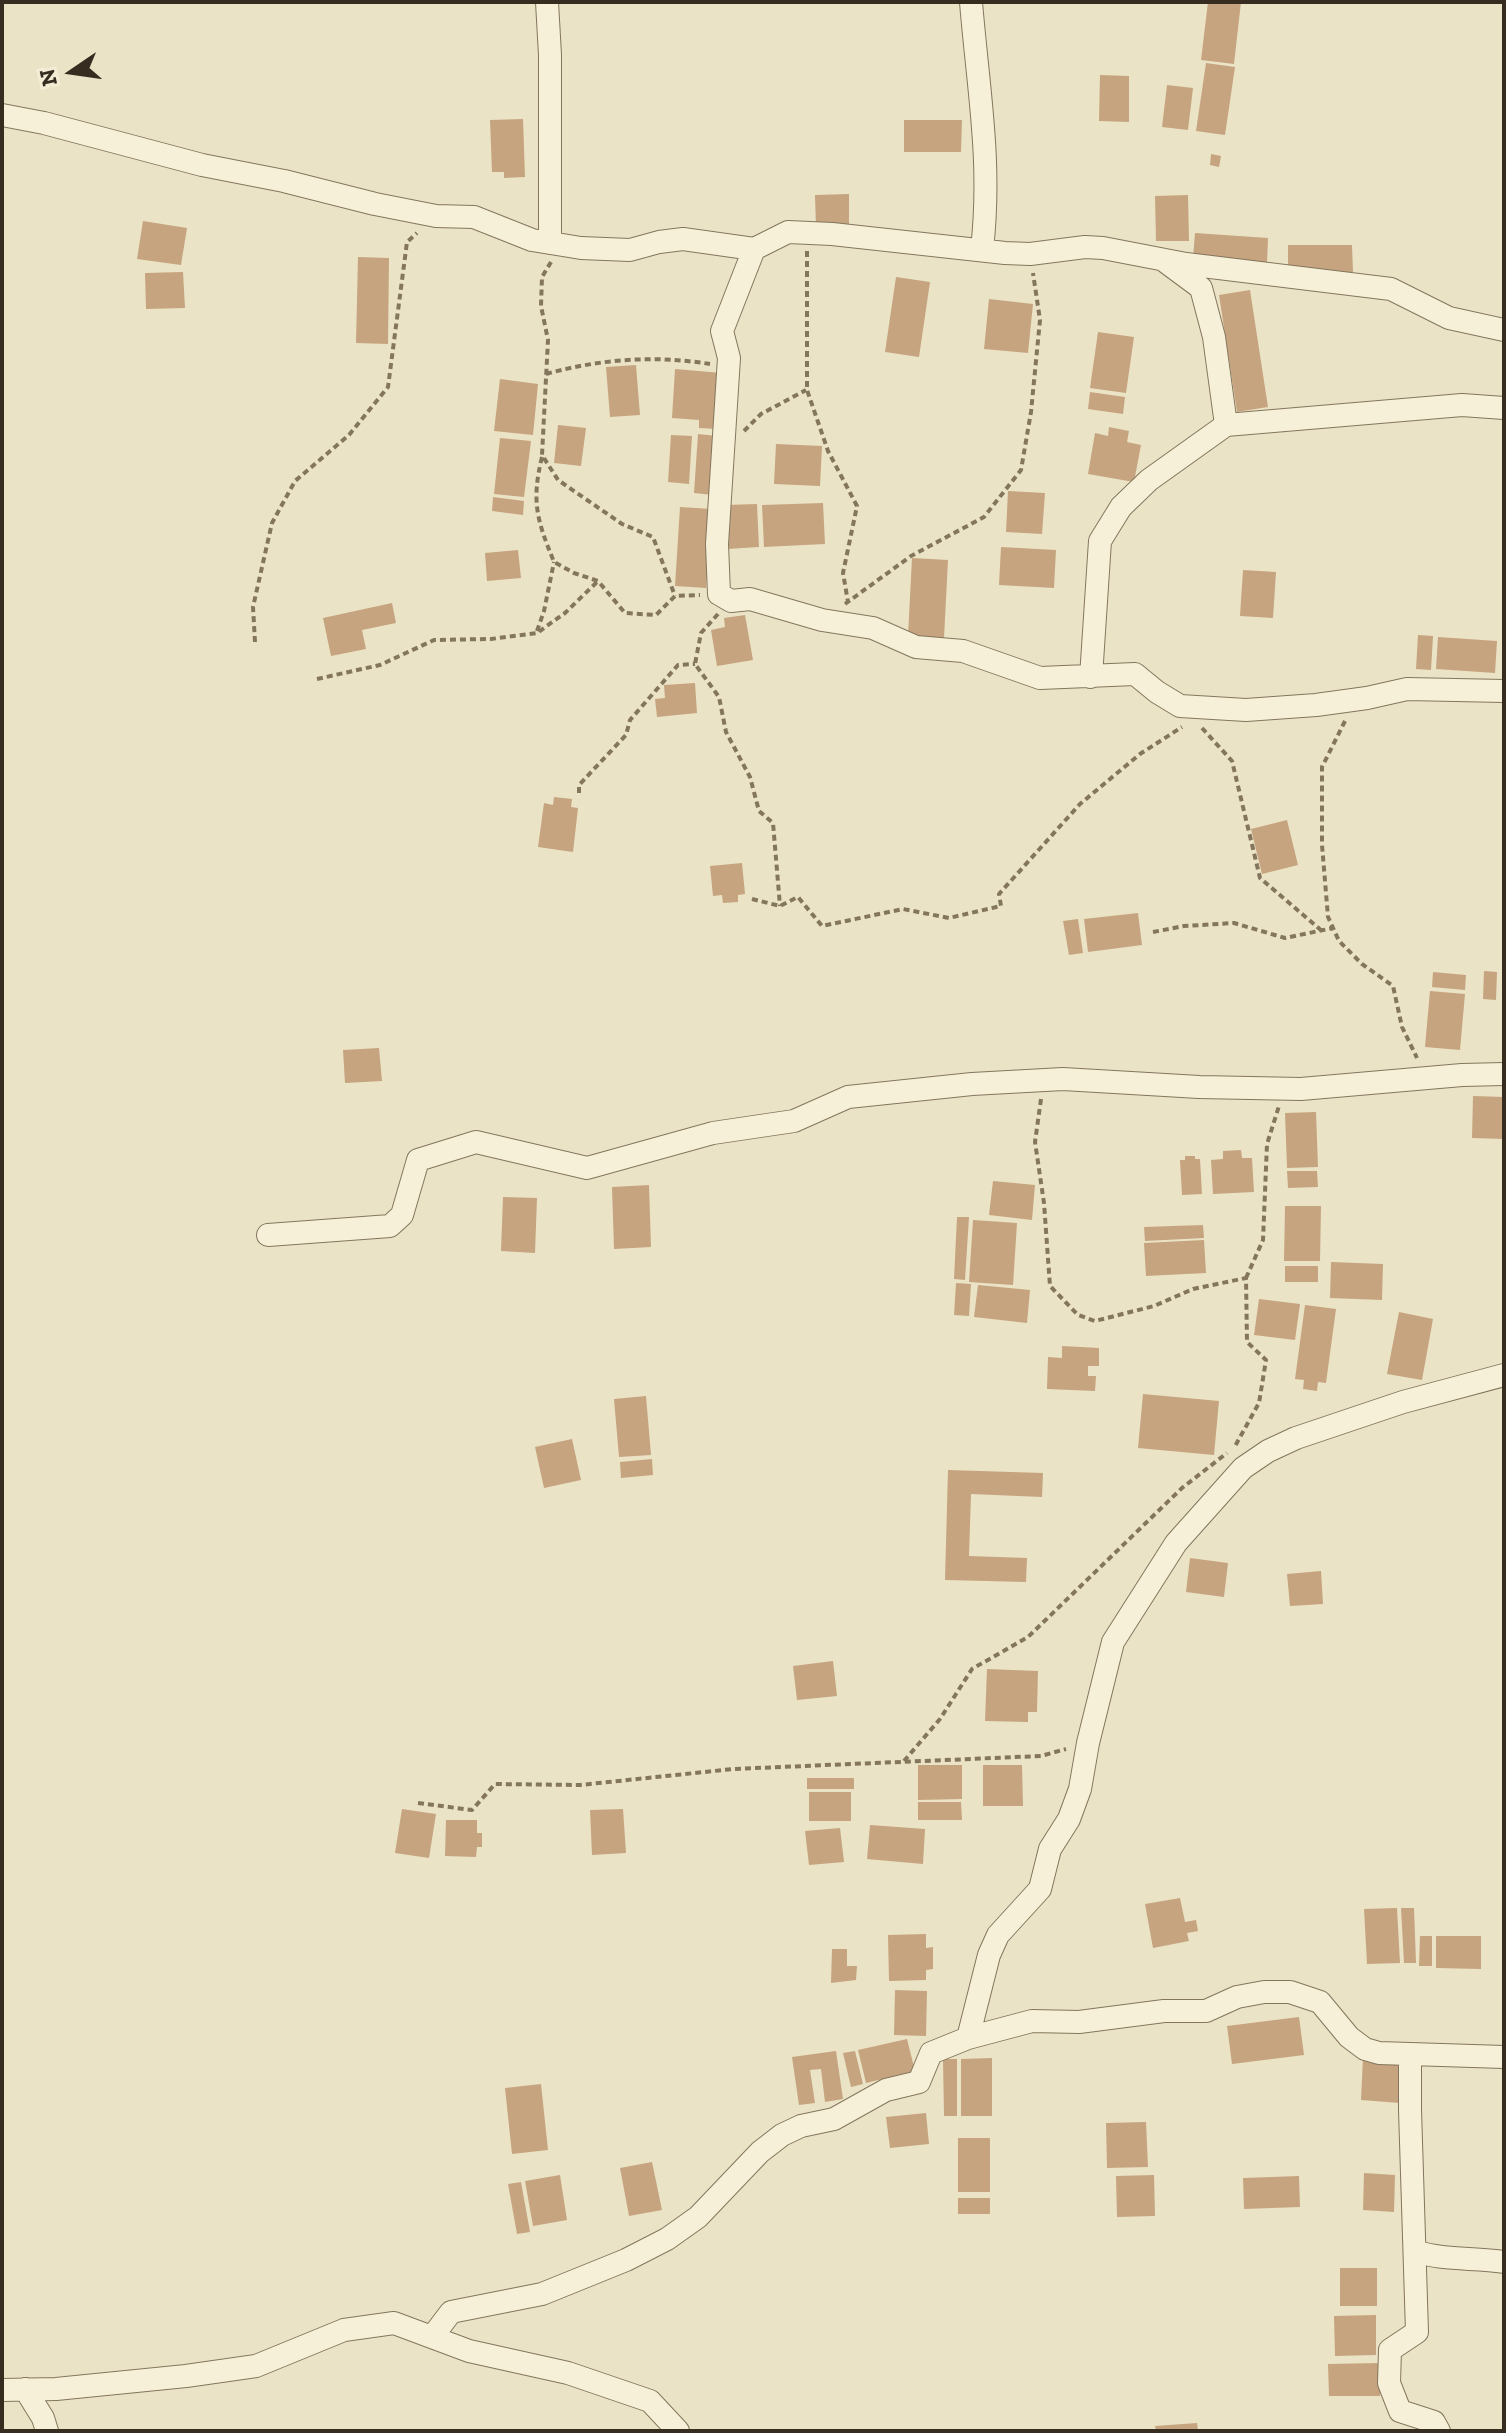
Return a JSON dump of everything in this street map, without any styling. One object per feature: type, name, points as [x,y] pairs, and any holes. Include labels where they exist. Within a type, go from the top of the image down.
[{"type":"street","points":[[547,2],[550,243]]},
{"type":"street","points":[[971,2],[984,110],[986,216],[982,249]]},
{"type":"street","points":[[2,115],[44,123],[202,165],[436,216],[474,217],[532,240],[581,248],[630,250],[683,239],[754,249],[788,232],[1030,254],[1085,247],[1391,289],[1449,318],[1504,330]]},
{"type":"street","points":[[754,249],[722,331],[729,358],[717,544],[725,597],[750,599],[822,620],[873,628],[916,647],[963,651],[1040,678],[1135,674],[1189,712],[1316,705],[1407,689],[1504,691]]},
{"type":"street","points":[[1164,260],[1201,288],[1214,337],[1226,425]]},
{"type":"street","points":[[1091,677],[1100,541],[1121,507],[1149,480],[1226,425],[1462,405],[1504,408]]},
{"type":"street","points":[[268,1235],[390,1226],[402,1215],[418,1160],[476,1142],[587,1168],[713,1133],[794,1121],[848,1097],[972,1084],[1043,1080],[1284,1089],[1504,1074]]},
{"type":"street","points":[[968,2038],[989,1955],[998,1935],[1040,1889],[1050,1849],[1069,1819],[1080,1789],[1113,1642],[1176,1543],[1243,1468],[1268,1451],[1342,1422],[1504,1375]]},
{"type":"street","points":[[432,2337],[451,2312],[542,2294],[626,2260],[667,2239],[698,2217],[752,2160],[782,2135],[801,2126],[834,2119],[886,2090],[919,2082],[931,2053],[968,2038],[1032,2021],[1079,2022],[1164,2011],[1206,2011],[1237,1997],[1264,1992],[1290,1992],[1320,2002],[1349,2037],[1365,2049],[1379,2053],[1504,2057]]},
{"type":"street","points":[[1410,2054],[1417,2332],[1390,2350],[1389,2383],[1400,2411],[1434,2422],[1439,2431]]},
{"type":"street","points":[[1415,2251],[1430,2256],[1479,2257],[1504,2262]]},
{"type":"street","points":[[2,2390],[172,2377],[256,2366],[344,2330],[394,2323],[469,2351],[568,2373],[650,2401],[678,2431]]},
{"type":"street","points":[[25,2389],[43,2418],[47,2431]]},
{"type":"path","points":[[255,642],[253,607],[272,523],[295,481],[349,435],[388,387],[407,242],[436,216]]},
{"type":"path","points":[[808,232],[807,390],[828,451],[857,506],[843,573],[848,602]]},
{"type":"path","points":[[537,633],[554,562],[535,513],[536,481],[542,455],[548,340],[541,306],[542,277],[555,255],[581,248]]},
{"type":"path","points":[[822,620],[911,556],[984,517],[1021,470],[1031,412],[1040,320],[1030,254]]},
{"type":"path","points":[[546,374],[578,365],[644,358],[728,367]]},
{"type":"path","points":[[722,452],[761,414],[807,390]]},
{"type":"path","points":[[542,455],[558,480],[622,524],[653,537],[675,596]]},
{"type":"path","points":[[554,562],[598,581],[625,613],[656,615],[675,596],[725,597]]},
{"type":"path","points":[[317,679],[380,665],[434,640],[491,639],[537,633],[565,613],[598,581]]},
{"type":"path","points":[[725,597],[701,633],[695,664],[719,697],[726,732],[750,777],[759,811],[773,823],[780,906]]},
{"type":"path","points":[[579,793],[579,785],[626,735],[630,720],[662,682],[678,665],[695,664]]},
{"type":"path","points":[[1357,699],[1322,767],[1322,845],[1328,917],[1339,941],[1362,964],[1393,986],[1402,1027],[1427,1078]]},
{"type":"path","points":[[752,899],[780,906],[798,897],[822,926],[903,909],[949,918],[1001,906],[999,894],[1080,804],[1189,712],[1232,761],[1260,878],[1322,931]]},
{"type":"path","points":[[1153,932],[1184,926],[1234,923],[1285,938],[1333,928]]},
{"type":"path","points":[[1043,1080],[1035,1142],[1044,1203],[1050,1286],[1078,1315],[1095,1321],[1154,1306],[1193,1289],[1246,1278]]},
{"type":"path","points":[[904,1761],[940,1719],[972,1669],[1028,1637],[1182,1488],[1234,1448],[1259,1403],[1266,1360],[1247,1342],[1246,1278],[1263,1240],[1267,1144],[1284,1089]]},
{"type":"path","points":[[418,1803],[472,1810],[495,1784],[580,1785],[733,1769],[1041,1756],[1088,1743]]},
{"type":"building","points":[[1208,2],[1241,2],[1234,64],[1201,60]]},
{"type":"building","points":[[1206,63],[1235,67],[1225,135],[1196,131]]},
{"type":"building","points":[[1100,75],[1129,76],[1129,122],[1099,121]]},
{"type":"building","points":[[1167,85],[1193,88],[1188,130],[1162,127]]},
{"type":"building","points":[[523,119],[525,177],[504,178],[504,172],[492,172],[490,120]]},
{"type":"building","points":[[904,120],[962,120],[961,152],[904,152]]},
{"type":"building","points":[[1211,154],[1221,156],[1219,167],[1210,165]]},
{"type":"building","points":[[849,194],[849,226],[816,227],[815,195]]},
{"type":"building","points":[[1188,195],[1189,241],[1156,241],[1155,196]]},
{"type":"building","points":[[143,221],[187,228],[181,265],[137,259]]},
{"type":"building","points":[[1195,233],[1268,238],[1267,263],[1193,258]]},
{"type":"building","points":[[1288,245],[1352,245],[1353,272],[1288,272]]},
{"type":"building","points":[[358,257],[389,258],[388,344],[356,343]]},
{"type":"building","points":[[183,272],[185,308],[146,309],[145,273]]},
{"type":"building","points":[[896,277],[930,282],[919,357],[885,352]]},
{"type":"building","points":[[1250,290],[1268,407],[1237,412],[1219,295]]},
{"type":"building","points":[[989,299],[1033,304],[1028,353],[984,349]]},
{"type":"building","points":[[1098,332],[1134,337],[1126,393],[1090,388]]},
{"type":"building","points":[[636,365],[640,415],[610,417],[606,367]]},
{"type":"building","points":[[675,369],[722,373],[718,429],[699,428],[699,420],[672,418]]},
{"type":"building","points":[[500,379],[538,384],[533,435],[494,431]]},
{"type":"building","points":[[1090,392],[1125,397],[1123,414],[1088,409]]},
{"type":"building","points":[[558,425],[586,428],[581,466],[554,463]]},
{"type":"building","points":[[1109,427],[1129,431],[1127,442],[1141,445],[1134,482],[1088,474],[1095,433],[1108,436]]},
{"type":"building","points":[[698,434],[717,436],[713,495],[694,493]]},
{"type":"building","points":[[671,435],[692,436],[689,484],[668,482]]},
{"type":"building","points":[[500,438],[531,441],[524,497],[494,494]]},
{"type":"building","points":[[776,444],[822,446],[820,486],[774,484]]},
{"type":"building","points":[[1008,491],[1045,493],[1042,534],[1006,532]]},
{"type":"building","points":[[493,497],[524,501],[523,515],[492,511]]},
{"type":"building","points":[[823,503],[825,544],[764,547],[762,505]]},
{"type":"building","points":[[757,504],[759,547],[727,549],[725,505]]},
{"type":"building","points":[[680,507],[712,509],[706,588],[675,586]]},
{"type":"building","points":[[1001,547],[1056,550],[1054,588],[999,585]]},
{"type":"building","points":[[518,550],[521,578],[487,581],[485,553]]},
{"type":"building","points":[[912,558],[948,560],[944,638],[908,636]]},
{"type":"building","points":[[1243,570],[1276,572],[1273,618],[1240,616]]},
{"type":"building","points":[[392,603],[396,623],[362,630],[366,649],[331,656],[323,618]]},
{"type":"building","points":[[745,615],[753,660],[717,666],[711,630],[725,627],[724,618]]},
{"type":"building","points":[[1418,635],[1433,636],[1431,670],[1416,669]]},
{"type":"building","points":[[1438,637],[1497,641],[1495,673],[1436,669]]},
{"type":"building","points":[[695,683],[697,713],[657,717],[655,699],[665,698],[664,685]]},
{"type":"building","points":[[554,797],[572,799],[571,807],[578,808],[573,852],[538,847],[544,803],[553,805]]},
{"type":"building","points":[[1287,820],[1298,865],[1262,874],[1251,829]]},
{"type":"building","points":[[742,863],[745,894],[738,895],[738,902],[723,903],[722,895],[713,896],[710,866]]},
{"type":"building","points":[[1138,913],[1142,945],[1088,952],[1084,919]]},
{"type":"building","points":[[1078,919],[1083,953],[1069,955],[1063,921]]},
{"type":"building","points":[[1484,971],[1497,972],[1496,1000],[1483,999]]},
{"type":"building","points":[[1433,972],[1466,975],[1465,990],[1432,987]]},
{"type":"building","points":[[1430,991],[1465,994],[1460,1050],[1425,1047]]},
{"type":"building","points":[[379,1048],[382,1081],[345,1083],[343,1050]]},
{"type":"building","points":[[1473,1096],[1504,1097],[1504,1139],[1472,1138]]},
{"type":"building","points":[[1316,1112],[1318,1167],[1287,1168],[1285,1113]]},
{"type":"building","points":[[1241,1150],[1242,1158],[1252,1158],[1254,1192],[1213,1194],[1211,1160],[1223,1159],[1223,1151]]},
{"type":"building","points":[[1185,1156],[1200,1159],[1202,1194],[1182,1195],[1180,1160],[1185,1160]]},
{"type":"building","points":[[1287,1171],[1317,1171],[1318,1187],[1288,1188]]},
{"type":"building","points":[[993,1181],[1035,1185],[1032,1220],[989,1215]]},
{"type":"building","points":[[649,1185],[651,1247],[614,1249],[612,1187]]},
{"type":"building","points":[[503,1197],[537,1198],[535,1253],[501,1251]]},
{"type":"building","points":[[1285,1206],[1321,1206],[1320,1261],[1284,1261]]},
{"type":"building","points":[[957,1217],[969,1217],[965,1280],[954,1279]]},
{"type":"building","points":[[973,1220],[1017,1223],[1013,1285],[969,1282]]},
{"type":"building","points":[[1203,1225],[1204,1238],[1145,1241],[1144,1227]]},
{"type":"building","points":[[1204,1240],[1206,1273],[1146,1276],[1144,1243]]},
{"type":"building","points":[[1331,1262],[1383,1264],[1382,1300],[1330,1298]]},
{"type":"building","points":[[1285,1266],[1318,1266],[1318,1282],[1285,1282]]},
{"type":"building","points":[[956,1283],[971,1284],[969,1316],[954,1315]]},
{"type":"building","points":[[978,1285],[1030,1290],[1027,1323],[974,1317]]},
{"type":"building","points":[[1259,1299],[1300,1304],[1295,1340],[1254,1335]]},
{"type":"building","points":[[1305,1305],[1336,1309],[1326,1383],[1318,1382],[1317,1391],[1303,1389],[1304,1380],[1295,1379]]},
{"type":"building","points":[[1399,1312],[1433,1319],[1422,1380],[1387,1374]]},
{"type":"building","points":[[1062,1346],[1099,1348],[1099,1366],[1088,1366],[1088,1376],[1096,1376],[1095,1391],[1047,1389],[1048,1357],[1062,1358]]},
{"type":"building","points":[[1143,1394],[1219,1401],[1214,1455],[1138,1448]]},
{"type":"building","points":[[646,1396],[651,1455],[619,1457],[614,1399]]},
{"type":"building","points":[[572,1439],[581,1480],[544,1488],[535,1447]]},
{"type":"building","points":[[652,1459],[653,1475],[621,1478],[620,1462]]},
{"type":"building","points":[[948,1470],[1043,1473],[1042,1497],[971,1494],[969,1556],[1027,1558],[1026,1582],[945,1580]]},
{"type":"building","points":[[1190,1558],[1228,1563],[1224,1597],[1186,1592]]},
{"type":"building","points":[[1321,1571],[1323,1604],[1290,1606],[1287,1574]]},
{"type":"building","points":[[833,1661],[837,1696],[797,1700],[793,1666]]},
{"type":"building","points":[[987,1669],[1038,1671],[1037,1712],[1028,1712],[1028,1722],[985,1721]]},
{"type":"building","points":[[918,1765],[962,1765],[962,1799],[918,1800]]},
{"type":"building","points":[[983,1765],[1022,1765],[1023,1806],[983,1806]]},
{"type":"building","points":[[807,1778],[854,1778],[854,1789],[807,1789]]},
{"type":"building","points":[[809,1792],[851,1792],[851,1821],[809,1821]]},
{"type":"building","points":[[918,1802],[961,1802],[962,1820],[918,1820]]},
{"type":"building","points":[[402,1809],[436,1814],[429,1858],[395,1853]]},
{"type":"building","points":[[623,1809],[626,1853],[592,1855],[590,1810]]},
{"type":"building","points":[[446,1820],[477,1820],[477,1833],[482,1833],[482,1847],[477,1847],[476,1857],[445,1856]]},
{"type":"building","points":[[870,1825],[925,1829],[923,1864],[867,1859]]},
{"type":"building","points":[[840,1828],[844,1862],[809,1865],[805,1831]]},
{"type":"building","points":[[1180,1898],[1185,1922],[1196,1920],[1198,1931],[1187,1933],[1189,1941],[1153,1948],[1145,1904]]},
{"type":"building","points":[[1397,1908],[1400,1963],[1367,1964],[1364,1909]]},
{"type":"building","points":[[1401,1908],[1414,1908],[1416,1963],[1404,1963]]},
{"type":"building","points":[[926,1934],[926,1948],[933,1947],[933,1969],[926,1970],[926,1980],[889,1981],[888,1935]]},
{"type":"building","points":[[1420,1936],[1432,1936],[1432,1966],[1419,1966]]},
{"type":"building","points":[[1436,1936],[1481,1936],[1481,1969],[1436,1968]]},
{"type":"building","points":[[832,1949],[847,1949],[847,1966],[857,1966],[856,1980],[831,1983]]},
{"type":"building","points":[[895,1990],[927,1991],[926,2036],[894,2035]]},
{"type":"building","points":[[1299,2017],[1304,2055],[1232,2064],[1227,2026]]},
{"type":"building","points":[[907,2039],[915,2071],[866,2083],[858,2050]]},
{"type":"building","points":[[836,2051],[843,2099],[825,2102],[821,2069],[810,2070],[815,2103],[799,2105],[792,2057]]},
{"type":"building","points":[[855,2051],[863,2084],[851,2087],[843,2053]]},
{"type":"building","points":[[1363,2057],[1403,2060],[1400,2103],[1361,2100]]},
{"type":"building","points":[[992,2058],[992,2116],[961,2116],[961,2059]]},
{"type":"building","points":[[943,2059],[957,2059],[957,2116],[944,2116]]},
{"type":"building","points":[[541,2084],[548,2150],[512,2154],[505,2088]]},
{"type":"building","points":[[926,2113],[929,2144],[890,2148],[886,2117]]},
{"type":"building","points":[[1146,2122],[1148,2167],[1107,2168],[1106,2123]]},
{"type":"building","points":[[958,2138],[990,2138],[990,2192],[958,2192]]},
{"type":"building","points":[[652,2162],[662,2210],[629,2216],[620,2168]]},
{"type":"building","points":[[1364,2173],[1395,2175],[1394,2212],[1363,2210]]},
{"type":"building","points":[[560,2175],[567,2220],[533,2226],[525,2181]]},
{"type":"building","points":[[1154,2175],[1155,2216],[1117,2217],[1116,2176]]},
{"type":"building","points":[[1299,2176],[1300,2207],[1244,2209],[1243,2178]]},
{"type":"building","points":[[521,2182],[530,2232],[517,2234],[508,2184]]},
{"type":"building","points":[[958,2198],[990,2198],[990,2214],[958,2214]]},
{"type":"building","points":[[1340,2268],[1377,2268],[1377,2306],[1340,2306]]},
{"type":"building","points":[[1376,2315],[1376,2355],[1335,2356],[1334,2316]]},
{"type":"building","points":[[1380,2363],[1380,2396],[1329,2396],[1328,2364]]},
{"type":"building","points":[[1197,2423],[1198,2431],[1156,2431],[1155,2426]]}]
